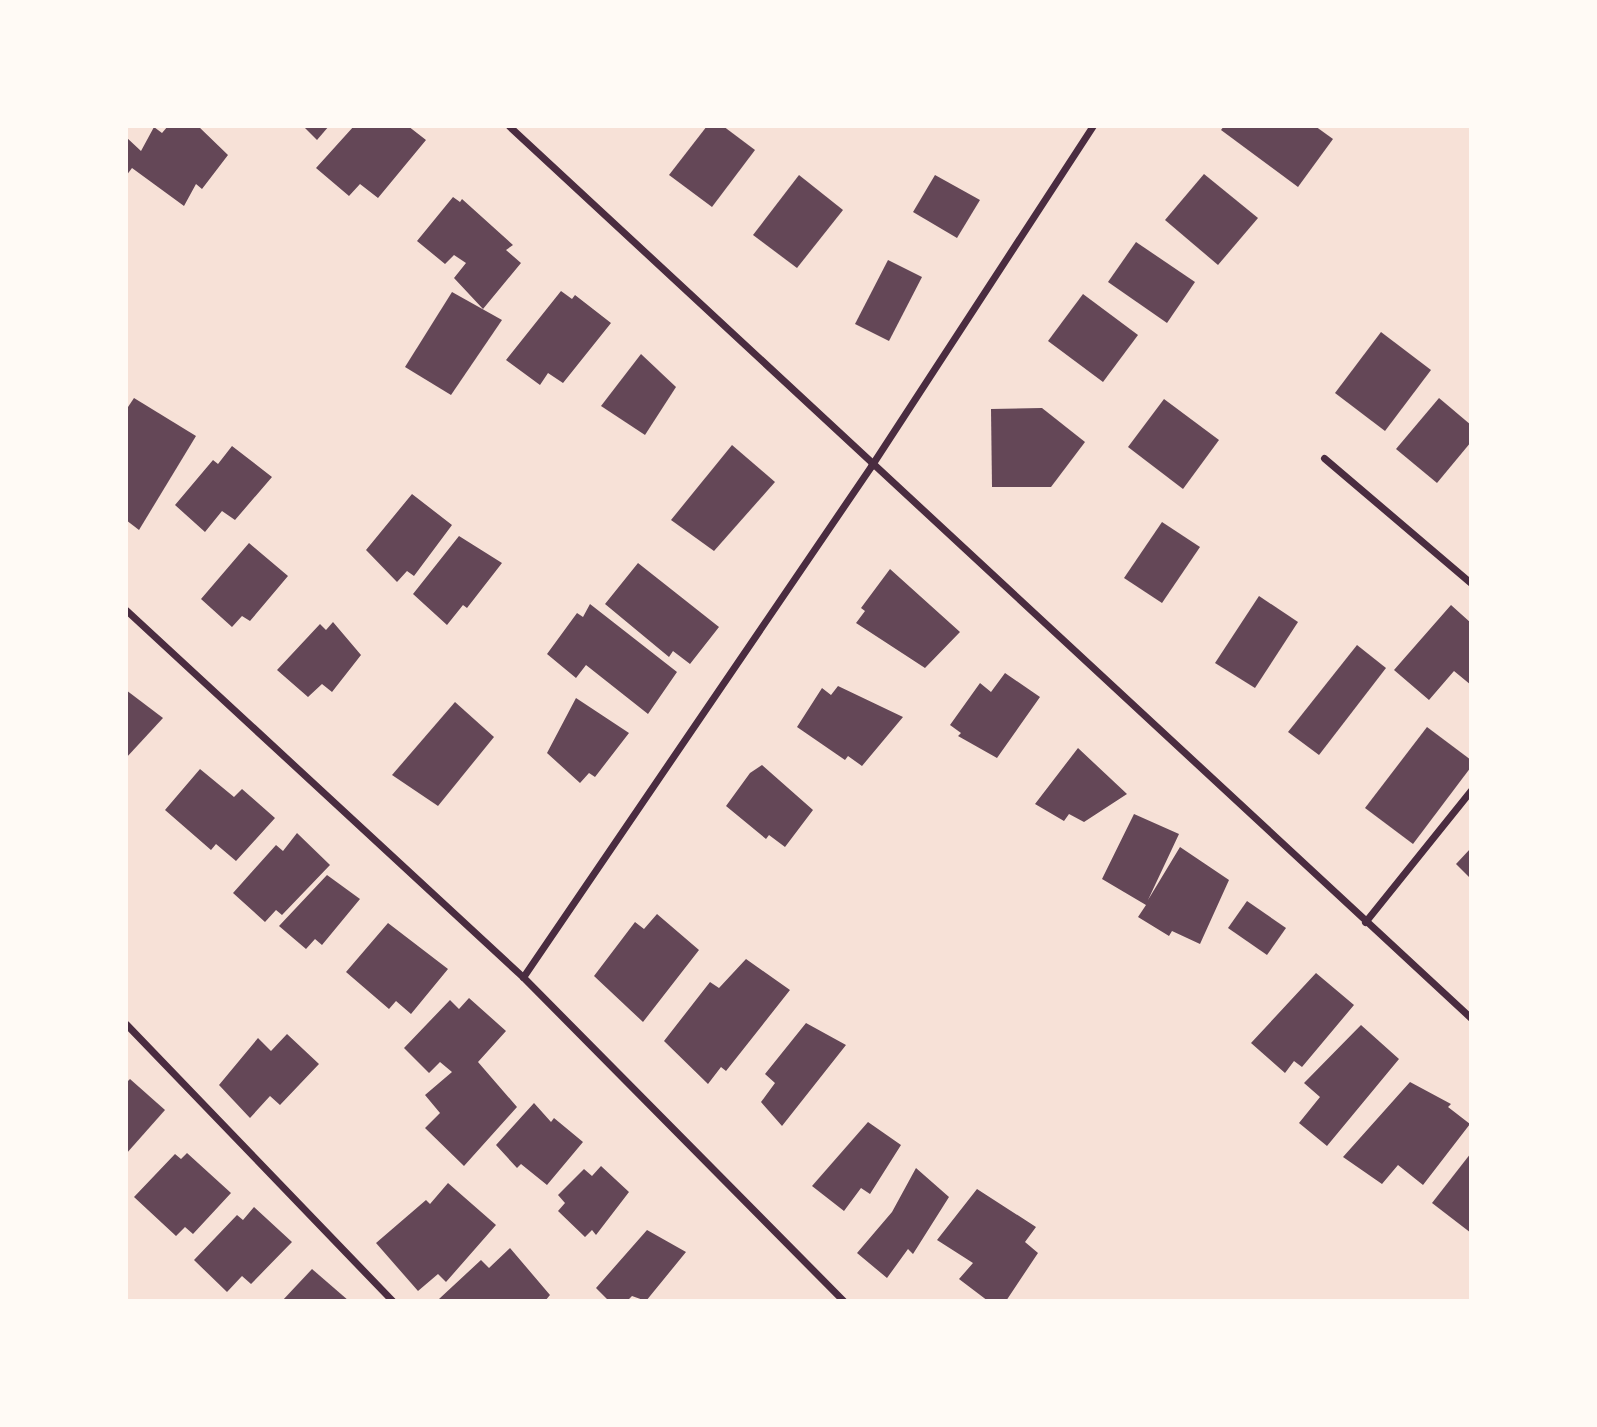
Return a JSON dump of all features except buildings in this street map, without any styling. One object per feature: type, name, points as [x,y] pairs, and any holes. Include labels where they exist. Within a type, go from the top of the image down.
[{"type":"street","points":[[509,126],[871,466],[1471,1018]]},
{"type":"street","points":[[523,977],[871,466],[1093,126]]},
{"type":"street","points":[[1324,458],[1471,583]]},
{"type":"street","points":[[126,610],[523,977],[844,1301]]},
{"type":"street","points":[[1365,922],[1471,790]]},
{"type":"street","points":[[126,1024],[393,1301]]}]
